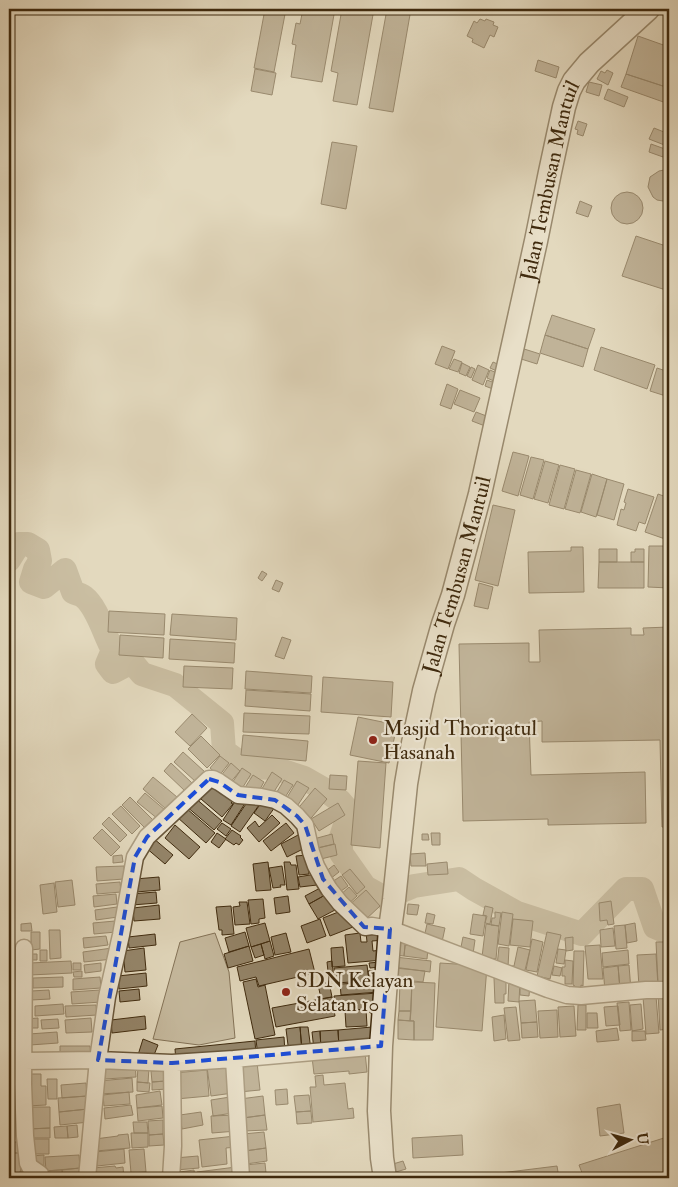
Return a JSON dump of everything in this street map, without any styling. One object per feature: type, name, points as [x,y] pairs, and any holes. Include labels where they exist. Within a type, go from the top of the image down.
[{"type":"street","name":"Jalan Tembusan Mantuil","points":[[385,1178],[379,1111],[380,1046],[390,929],[406,784],[424,691],[453,595],[480,494],[569,91],[574,81],[589,63],[648,9]]},
{"type":"street","points":[[87,1178],[98,1060],[107,996],[121,935],[135,857],[147,837],[209,780],[214,778],[238,795],[275,800],[286,806],[297,816],[305,825],[316,866],[329,889],[340,903],[365,927],[372,926],[390,929],[548,990],[567,995],[580,996],[646,990],[669,990]]},
{"type":"street","points":[[24,948],[24,1127],[26,1157],[30,1167],[40,1174],[41,1178]]},
{"type":"street","points":[[24,1061],[98,1060],[172,1063],[380,1046]]},
{"type":"street","points":[[234,1059],[241,1178]]},
{"type":"street","points":[[171,1178],[173,1146],[172,1063]]},
{"type":"highlighted area","points":[[209,779],[219,782],[238,795],[275,800],[297,816],[305,825],[323,879],[364,927],[390,929],[381,1046],[172,1063],[98,1060],[135,857],[147,837]]},
{"type":"shaded area","points":[[215,933],[229,972],[235,1038],[199,1045],[153,1039],[180,942]]},
{"type":"building","points":[[265,9],[286,9],[274,72],[254,68]]},
{"type":"building","points":[[303,9],[335,9],[322,82],[291,77],[296,45],[292,44],[296,23],[300,24]]},
{"type":"building","points":[[342,9],[374,9],[357,105],[333,101],[338,73],[331,71]]},
{"type":"building","points":[[387,9],[411,9],[393,112],[369,108]]},
{"type":"building","points":[[480,19],[494,22],[493,25],[498,27],[494,37],[490,35],[484,48],[472,42],[473,39],[467,36],[474,21],[477,23]]},
{"type":"building","points":[[638,36],[669,47],[669,88],[626,74]]},
{"type":"building","points":[[538,60],[559,67],[556,78],[535,71]]},
{"type":"building","points":[[255,69],[276,73],[272,95],[251,91]]},
{"type":"building","points":[[607,70],[613,73],[608,85],[597,79],[601,71],[605,73]]},
{"type":"building","points":[[626,74],[669,88],[669,104],[621,87]]},
{"type":"building","points":[[589,82],[602,85],[599,96],[586,92]]},
{"type":"building","points":[[608,89],[628,97],[624,107],[604,99]]},
{"type":"building","points":[[578,121],[587,124],[583,136],[577,134],[578,130],[575,129]]},
{"type":"building","points":[[654,128],[669,134],[667,146],[649,139]]},
{"type":"building","points":[[332,142],[357,146],[346,209],[321,204]]},
{"type":"building","points":[[651,144],[665,149],[663,157],[649,152]]},
{"type":"building","points":[[664,170],[669,171],[669,200],[663,201],[653,197],[648,187],[650,177]]},
{"type":"building","points":[[627,192],[638,197],[643,208],[638,219],[627,224],[616,219],[611,208],[616,197]]},
{"type":"building","points":[[580,201],[592,206],[588,217],[576,213]]},
{"type":"building","points":[[636,236],[669,247],[669,291],[622,276]]},
{"type":"building","points":[[552,315],[595,329],[588,349],[545,335]]},
{"type":"building","points":[[545,335],[588,349],[583,367],[540,353]]},
{"type":"building","points":[[442,346],[455,351],[448,369],[435,364]]},
{"type":"building","points":[[601,347],[655,365],[647,389],[594,370]]},
{"type":"building","points":[[521,348],[540,354],[537,364],[518,358]]},
{"type":"building","points":[[454,359],[462,362],[458,372],[449,369]]},
{"type":"building","points":[[493,362],[502,366],[499,372],[490,368]]},
{"type":"building","points":[[462,363],[470,367],[466,376],[459,373]]},
{"type":"building","points":[[478,365],[489,370],[483,385],[472,380]]},
{"type":"building","points":[[471,367],[475,369],[471,378],[467,376]]},
{"type":"building","points":[[657,368],[669,372],[669,397],[650,391]]},
{"type":"building","points":[[490,370],[499,374],[496,382],[487,378]]},
{"type":"building","points":[[487,380],[495,383],[493,389],[485,386]]},
{"type":"building","points":[[447,384],[458,389],[451,409],[440,405]]},
{"type":"building","points":[[460,390],[480,398],[474,412],[454,404]]},
{"type":"building","points":[[476,412],[489,417],[485,426],[472,421]]},
{"type":"building","points":[[513,452],[529,456],[518,496],[502,491]]},
{"type":"building","points":[[531,457],[544,460],[533,499],[520,495]]},
{"type":"building","points":[[545,461],[559,465],[548,503],[534,499]]},
{"type":"building","points":[[560,465],[575,469],[564,509],[549,505]]},
{"type":"building","points":[[576,470],[591,474],[580,513],[565,509]]},
{"type":"building","points":[[592,474],[607,479],[596,517],[581,512]]},
{"type":"building","points":[[607,479],[624,484],[614,520],[597,515]]},
{"type":"building","points":[[628,489],[654,497],[645,524],[639,522],[636,531],[617,525],[621,509],[624,510]]},
{"type":"building","points":[[658,494],[669,498],[668,540],[645,532]]},
{"type":"building","points":[[493,505],[515,510],[498,586],[475,580]]},
{"type":"building","points":[[649,546],[669,546],[669,588],[648,587]]},
{"type":"building","points":[[571,547],[583,547],[584,592],[529,593],[528,552],[571,551]]},
{"type":"building","points":[[599,549],[617,549],[617,562],[599,562]]},
{"type":"building","points":[[635,549],[644,549],[644,562],[631,562],[631,552],[635,552]]},
{"type":"building","points":[[599,562],[644,562],[644,588],[598,588]]},
{"type":"building","points":[[262,571],[267,574],[262,581],[258,578]]},
{"type":"building","points":[[276,580],[283,583],[279,592],[272,589]]},
{"type":"building","points":[[479,583],[493,587],[488,609],[474,606]]},
{"type":"building","points":[[109,611],[165,614],[164,635],[108,632]]},
{"type":"building","points":[[172,614],[237,618],[236,640],[170,635]]},
{"type":"building","points":[[669,627],[669,827],[662,827],[660,740],[542,742],[542,721],[529,722],[531,775],[645,772],[646,823],[548,825],[548,819],[463,821],[459,644],[529,643],[529,662],[540,662],[539,630],[631,628],[631,635],[644,635],[643,628]]},
{"type":"building","points":[[120,635],[164,638],[163,658],[119,655]]},
{"type":"building","points":[[282,637],[291,640],[284,659],[275,656]]},
{"type":"building","points":[[170,639],[235,643],[234,663],[169,659]]},
{"type":"building","points":[[184,666],[233,668],[232,689],[183,687]]},
{"type":"building","points":[[246,671],[312,676],[311,693],[245,689]]},
{"type":"building","points":[[323,677],[393,682],[391,717],[321,712]]},
{"type":"building","points":[[246,690],[311,694],[310,711],[245,706]]},
{"type":"building","points":[[244,713],[310,716],[309,734],[243,732]]},
{"type":"building","points":[[192,714],[207,728],[190,746],[175,732]]},
{"type":"building","name":"Masjid Thoriqatul Hasanah","points":[[358,717],[397,725],[389,763],[350,755]]},
{"type":"building","points":[[243,735],[308,741],[306,761],[241,755]]},
{"type":"building","points":[[201,736],[220,755],[207,768],[188,749]]},
{"type":"building","points":[[183,752],[205,772],[196,782],[174,762]]},
{"type":"building","points":[[220,756],[229,763],[219,776],[210,768]]},
{"type":"building","points":[[358,761],[386,763],[380,848],[351,845]]},
{"type":"building","points":[[171,763],[192,783],[185,791],[164,771]]},
{"type":"building","points":[[231,763],[240,771],[229,784],[219,778]]},
{"type":"building","points":[[242,768],[251,774],[240,792],[230,786]]},
{"type":"building","points":[[272,772],[282,779],[270,798],[260,792]]},
{"type":"building","points":[[253,775],[264,782],[256,796],[244,789]]},
{"type":"building","points":[[330,775],[347,776],[346,790],[329,789]]},
{"type":"building","points":[[153,777],[177,797],[166,809],[143,789]]},
{"type":"building","points":[[284,780],[293,785],[282,802],[274,797]]},
{"type":"building","points":[[297,781],[309,788],[294,811],[283,804]]},
{"type":"building","points":[[212,786],[222,795],[223,793],[233,801],[231,803],[233,804],[222,817],[201,799]]},
{"type":"building","points":[[315,788],[327,799],[307,823],[295,812]]},
{"type":"building","points":[[145,793],[165,810],[158,819],[137,802]]},
{"type":"building","points":[[130,797],[153,820],[145,828],[122,805]]},
{"type":"building","points":[[194,797],[222,821],[214,830],[186,806]]},
{"type":"building","points":[[250,798],[259,805],[240,832],[231,826]]},
{"type":"building","points":[[264,799],[275,807],[265,821],[254,813]]},
{"type":"building","points":[[236,800],[244,805],[231,825],[223,820]]},
{"type":"building","points":[[338,803],[345,815],[319,831],[311,819]]},
{"type":"building","points":[[121,806],[140,826],[132,834],[112,814]]},
{"type":"building","points":[[186,808],[215,833],[206,843],[177,817]]},
{"type":"building","points":[[272,815],[280,823],[259,842],[247,828],[255,821],[259,827]]},
{"type":"building","points":[[109,817],[127,835],[120,842],[102,824]]},
{"type":"building","points":[[222,823],[231,829],[226,836],[217,829]]},
{"type":"building","points":[[286,823],[294,833],[271,851],[263,841]]},
{"type":"building","points":[[175,825],[200,847],[189,859],[165,838]]},
{"type":"building","points":[[102,829],[120,847],[111,856],[93,838]]},
{"type":"building","points":[[232,830],[241,836],[243,840],[239,845],[236,843],[234,845],[225,839]]},
{"type":"building","points":[[217,833],[226,839],[219,848],[211,842]]},
{"type":"building","points":[[431,833],[440,833],[440,845],[432,845]]},
{"type":"building","points":[[300,834],[307,847],[287,857],[281,844]]},
{"type":"building","points":[[332,834],[334,844],[313,849],[310,840]]},
{"type":"building","points":[[422,834],[428,834],[429,840],[422,840]]},
{"type":"building","points":[[153,838],[173,855],[165,864],[145,847]]},
{"type":"building","points":[[335,844],[337,855],[317,860],[314,849]]},
{"type":"building","points":[[425,853],[426,866],[411,866],[410,854]]},
{"type":"building","points":[[122,855],[123,862],[113,863],[113,856]]},
{"type":"building","points":[[307,855],[309,874],[299,875],[296,856]]},
{"type":"building","points":[[268,862],[271,890],[256,891],[253,864]]},
{"type":"building","points":[[284,862],[296,865],[299,889],[287,890]]},
{"type":"building","points":[[447,862],[448,874],[428,875],[427,864]]},
{"type":"building","points":[[334,865],[339,872],[330,879],[325,872]]},
{"type":"building","points":[[124,866],[124,879],[97,881],[96,867]]},
{"type":"building","points":[[282,866],[285,885],[273,888],[269,868]]},
{"type":"building","points":[[350,869],[365,887],[357,894],[342,875]]},
{"type":"building","points":[[316,874],[317,885],[300,887],[298,877]]},
{"type":"building","points":[[341,876],[348,886],[337,894],[329,884]]},
{"type":"building","points":[[159,877],[160,890],[136,892],[135,879]]},
{"type":"building","points":[[72,880],[75,905],[58,907],[55,882]]},
{"type":"building","points":[[120,882],[121,892],[97,894],[96,884]]},
{"type":"building","points":[[54,883],[57,912],[43,914],[40,885]]},
{"type":"building","points":[[322,887],[327,894],[309,904],[305,896]]},
{"type":"building","points":[[349,887],[357,896],[346,906],[338,897]]},
{"type":"building","points":[[366,890],[380,906],[363,922],[348,906]]},
{"type":"building","points":[[156,892],[157,903],[132,905],[131,894]]},
{"type":"building","points":[[116,894],[117,904],[94,907],[93,896]]},
{"type":"building","points":[[327,894],[335,910],[318,919],[309,904]]},
{"type":"building","points":[[288,896],[290,912],[276,914],[274,898]]},
{"type":"building","points":[[263,899],[265,918],[259,919],[259,923],[251,924],[248,900]]},
{"type":"building","points":[[611,901],[614,924],[608,925],[607,920],[600,921],[599,903]]},
{"type":"building","points":[[239,902],[247,902],[250,924],[235,925],[233,907],[240,906]]},
{"type":"building","points":[[408,904],[419,905],[417,915],[407,914]]},
{"type":"building","points":[[159,905],[160,919],[134,921],[133,908]]},
{"type":"building","points":[[231,906],[234,934],[222,935],[222,930],[219,930],[216,907]]},
{"type":"building","points":[[485,906],[493,908],[490,924],[485,923],[487,916],[483,915]]},
{"type":"building","points":[[117,907],[118,917],[96,920],[95,910]]},
{"type":"building","points":[[346,909],[353,927],[330,936],[323,918]]},
{"type":"building","points":[[495,912],[501,913],[499,926],[491,925],[492,918],[495,918]]},
{"type":"building","points":[[502,912],[513,914],[509,946],[498,944]]},
{"type":"building","points":[[427,913],[435,915],[433,924],[425,923]]},
{"type":"building","points":[[473,914],[486,916],[483,936],[470,934]]},
{"type":"building","points":[[320,919],[326,936],[307,943],[301,926]]},
{"type":"building","points":[[513,919],[533,921],[530,947],[510,945]]},
{"type":"building","points":[[115,921],[116,932],[94,934],[93,923]]},
{"type":"building","points":[[31,923],[32,931],[21,931],[21,924]]},
{"type":"building","points":[[265,923],[270,941],[251,947],[246,928]]},
{"type":"building","points":[[635,923],[637,941],[627,943],[625,925]]},
{"type":"building","points":[[427,924],[445,928],[442,942],[424,938]]},
{"type":"building","points":[[486,924],[499,926],[496,959],[482,957]]},
{"type":"building","points":[[625,925],[627,948],[616,949],[614,926]]},
{"type":"building","points":[[613,928],[615,946],[601,947],[600,930]]},
{"type":"building","points":[[49,930],[60,930],[61,958],[50,959]]},
{"type":"building","points":[[384,930],[385,940],[372,941],[373,951],[382,950],[383,960],[348,963],[345,935],[360,933],[361,942],[367,942],[366,932]]},
{"type":"building","points":[[31,932],[40,932],[40,949],[31,950]]},
{"type":"building","points":[[245,932],[249,946],[229,952],[225,938]]},
{"type":"building","points":[[547,932],[561,935],[550,979],[537,976]]},
{"type":"building","points":[[286,933],[291,952],[275,955],[271,937]]},
{"type":"building","points":[[155,934],[156,945],[129,948],[128,937]]},
{"type":"building","points":[[106,936],[108,945],[84,948],[83,938]]},
{"type":"building","points":[[399,936],[406,937],[404,956],[396,955]]},
{"type":"building","points":[[463,937],[475,940],[473,954],[460,952]]},
{"type":"building","points":[[573,937],[573,950],[566,951],[565,938]]},
{"type":"building","points":[[532,939],[543,942],[537,972],[526,970]]},
{"type":"building","points":[[270,941],[274,956],[265,959],[261,944]]},
{"type":"building","points":[[656,942],[669,942],[669,982],[658,983]]},
{"type":"building","points":[[261,944],[264,955],[255,958],[251,947]]},
{"type":"building","points":[[405,945],[428,948],[427,959],[404,956]]},
{"type":"building","points":[[600,945],[603,979],[588,979],[585,946]]},
{"type":"building","points":[[249,946],[253,961],[228,968],[224,954]]},
{"type":"building","points":[[343,947],[345,966],[332,967],[331,948]]},
{"type":"building","points":[[499,947],[509,948],[508,967],[497,966]]},
{"type":"building","points":[[518,947],[530,950],[523,978],[510,975]]},
{"type":"building","points":[[112,948],[113,959],[84,962],[83,952]]},
{"type":"building","points":[[144,948],[146,970],[125,972],[123,951]]},
{"type":"building","points":[[309,949],[315,973],[259,986],[256,977],[240,981],[237,967]]},
{"type":"building","points":[[558,949],[566,950],[564,964],[556,963]]},
{"type":"building","points":[[40,950],[47,950],[47,961],[40,961]]},
{"type":"building","points":[[628,950],[629,964],[603,967],[602,953]]},
{"type":"building","points":[[574,951],[584,951],[581,993],[574,993]]},
{"type":"building","points":[[26,954],[37,954],[37,960],[26,960]]},
{"type":"building","points":[[656,954],[658,986],[639,987],[637,955]]},
{"type":"building","points":[[395,957],[431,961],[430,972],[394,967]]},
{"type":"building","points":[[9,960],[13,960],[13,972],[9,972]]},
{"type":"building","points":[[565,960],[573,961],[572,984],[565,984],[565,976],[562,976],[562,967],[565,967]]},
{"type":"building","points":[[71,961],[72,973],[30,975],[30,963]]},
{"type":"building","points":[[332,961],[334,981],[329,981],[327,962]]},
{"type":"building","points":[[380,962],[381,967],[370,968],[369,963]]},
{"type":"building","points":[[73,963],[81,963],[81,970],[73,970]]},
{"type":"building","points":[[101,963],[101,971],[85,973],[84,965]]},
{"type":"building","points":[[440,963],[487,966],[482,1031],[436,1027]]},
{"type":"building","points":[[367,965],[369,981],[335,983],[334,968]]},
{"type":"building","points":[[629,965],[631,991],[620,988],[618,966]]},
{"type":"building","points":[[554,966],[562,968],[560,976],[552,975]]},
{"type":"building","points":[[618,966],[620,990],[605,991],[603,968]]},
{"type":"building","points":[[395,968],[425,971],[423,982],[393,979]]},
{"type":"building","points":[[376,970],[377,981],[369,981],[368,971]]},
{"type":"building","points":[[82,971],[82,977],[74,977],[73,972]]},
{"type":"building","points":[[146,973],[147,986],[119,989],[118,976]]},
{"type":"building","points":[[9,975],[12,975],[12,987],[9,987]]},
{"type":"building","points":[[63,977],[63,987],[33,988],[33,978]]},
{"type":"building","points":[[100,977],[101,988],[73,990],[73,979]]},
{"type":"building","points":[[494,978],[506,978],[504,1003],[495,1003]]},
{"type":"building","points":[[256,979],[258,987],[265,985],[275,1035],[255,1039],[243,982]]},
{"type":"building","points":[[509,980],[520,981],[519,1002],[508,1001]]},
{"type":"building","points":[[329,982],[332,997],[321,999],[318,984]]},
{"type":"building","points":[[377,982],[378,992],[341,995],[340,984]]},
{"type":"building","points":[[400,982],[412,982],[411,1011],[399,1011]]},
{"type":"building","points":[[412,982],[435,983],[433,1040],[414,1040],[414,1021],[410,1021]]},
{"type":"building","points":[[520,983],[530,984],[529,996],[520,995]]},
{"type":"building","points":[[139,989],[140,1000],[120,1002],[119,991]]},
{"type":"building","points":[[9,990],[11,990],[12,1003],[9,1003]]},
{"type":"building","points":[[49,990],[50,999],[31,1000],[31,991]]},
{"type":"building","points":[[100,990],[101,1002],[72,1004],[71,992]]},
{"type":"building","points":[[378,993],[379,1012],[370,1013],[369,1009],[336,1011],[334,996]]},
{"type":"building","points":[[658,994],[669,994],[669,1029],[660,1030]]},
{"type":"building","points":[[656,996],[659,1033],[646,1034],[643,997]]},
{"type":"building","points":[[332,997],[335,1016],[276,1027],[272,1008]]},
{"type":"building","points":[[535,1000],[537,1022],[521,1023],[519,1001]]},
{"type":"building","points":[[629,1002],[631,1030],[620,1031],[617,1003]]},
{"type":"building","points":[[63,1004],[64,1014],[35,1016],[35,1006]]},
{"type":"building","points":[[641,1004],[643,1029],[632,1031],[630,1005]]},
{"type":"building","points":[[96,1005],[97,1015],[66,1017],[65,1006]]},
{"type":"building","points":[[578,1005],[586,1005],[586,1030],[577,1030]]},
{"type":"building","points":[[574,1006],[576,1036],[560,1037],[558,1007]]},
{"type":"building","points":[[618,1006],[620,1025],[606,1026],[604,1007]]},
{"type":"building","points":[[516,1007],[520,1040],[508,1041],[504,1008]]},
{"type":"building","points":[[366,1009],[367,1026],[346,1027],[345,1011]]},
{"type":"building","points":[[557,1010],[558,1037],[540,1038],[538,1011]]},
{"type":"building","points":[[399,1011],[411,1011],[410,1021],[398,1020]]},
{"type":"building","points":[[587,1013],[597,1013],[598,1028],[587,1028]]},
{"type":"building","points":[[504,1015],[506,1039],[494,1041],[492,1017]]},
{"type":"building","points":[[145,1016],[146,1029],[112,1033],[111,1020]]},
{"type":"building","points":[[13,1018],[21,1018],[22,1032],[13,1032]]},
{"type":"building","points":[[38,1018],[38,1028],[26,1028],[26,1019]]},
{"type":"building","points":[[91,1018],[92,1032],[66,1033],[65,1020]]},
{"type":"building","points":[[9,1019],[11,1019],[12,1030],[9,1030]]},
{"type":"building","points":[[58,1019],[59,1028],[42,1029],[41,1020]]},
{"type":"building","points":[[398,1020],[414,1021],[414,1040],[398,1039]]},
{"type":"building","points":[[537,1022],[538,1037],[522,1038],[521,1023]]},
{"type":"building","points":[[300,1027],[302,1051],[289,1053],[286,1029]]},
{"type":"building","points":[[300,1027],[308,1027],[311,1050],[302,1051]]},
{"type":"building","points":[[372,1027],[373,1045],[339,1048],[338,1030]]},
{"type":"building","points":[[617,1028],[619,1040],[597,1042],[596,1031]]},
{"type":"building","points":[[338,1030],[339,1048],[321,1049],[320,1031]]},
{"type":"building","points":[[320,1031],[321,1049],[314,1050],[312,1032]]},
{"type":"building","points":[[632,1031],[645,1031],[646,1040],[632,1041]]},
{"type":"building","points":[[57,1032],[58,1043],[30,1045],[29,1034]]},
{"type":"building","points":[[12,1033],[20,1033],[20,1045],[12,1045]]},
{"type":"building","points":[[284,1037],[285,1053],[258,1056],[256,1040]]},
{"type":"building","points":[[143,1039],[158,1045],[152,1060],[138,1055]]},
{"type":"building","points":[[255,1041],[256,1055],[176,1062],[175,1049]]},
{"type":"building","points":[[60,1046],[90,1046],[91,1058],[60,1059]]},
{"type":"building","points":[[9,1047],[15,1047],[15,1062],[9,1062]]},
{"type":"building","points":[[365,1052],[367,1072],[349,1074],[349,1071],[314,1074],[312,1057]]},
{"type":"building","points":[[135,1062],[136,1077],[105,1079],[103,1064]]},
{"type":"building","points":[[257,1062],[260,1090],[239,1092],[236,1064]]},
{"type":"building","points":[[229,1064],[233,1093],[211,1096],[207,1067]]},
{"type":"building","points":[[19,1065],[20,1078],[9,1078],[9,1066]]},
{"type":"building","points":[[138,1067],[149,1068],[148,1083],[137,1082]]},
{"type":"building","points":[[166,1070],[166,1081],[152,1082],[151,1071]]},
{"type":"building","points":[[207,1070],[209,1096],[176,1099],[174,1073]]},
{"type":"building","points":[[27,1074],[41,1074],[41,1086],[46,1086],[46,1105],[27,1106]]},
{"type":"building","points":[[323,1075],[324,1085],[345,1083],[348,1109],[353,1108],[354,1118],[313,1122],[310,1087],[316,1087],[315,1076]]},
{"type":"building","points":[[9,1078],[17,1078],[18,1092],[9,1093]]},
{"type":"building","points":[[132,1078],[133,1092],[100,1094],[99,1081]]},
{"type":"building","points":[[47,1079],[57,1079],[57,1099],[48,1099]]},
{"type":"building","points":[[166,1081],[167,1089],[152,1090],[152,1082]]},
{"type":"building","points":[[137,1082],[150,1083],[149,1092],[137,1091]]},
{"type":"building","points":[[86,1083],[87,1096],[62,1098],[61,1085]]},
{"type":"building","points":[[287,1089],[288,1104],[276,1105],[275,1090]]},
{"type":"building","points":[[160,1091],[162,1105],[137,1108],[136,1095]]},
{"type":"building","points":[[129,1092],[130,1104],[104,1106],[103,1095]]},
{"type":"building","points":[[309,1095],[311,1111],[296,1112],[294,1096]]},
{"type":"building","points":[[87,1096],[88,1109],[59,1112],[58,1098]]},
{"type":"building","points":[[263,1096],[265,1115],[243,1118],[240,1099]]},
{"type":"building","points":[[230,1097],[233,1113],[213,1116],[211,1100]]},
{"type":"building","points":[[620,1104],[624,1133],[600,1136],[597,1108]]},
{"type":"building","points":[[131,1105],[133,1115],[105,1119],[104,1108]]},
{"type":"building","points":[[20,1106],[21,1118],[9,1119],[9,1107]]},
{"type":"building","points":[[162,1106],[163,1118],[138,1121],[137,1108]]},
{"type":"building","points":[[27,1107],[50,1107],[50,1128],[28,1129]]},
{"type":"building","points":[[88,1109],[89,1122],[60,1125],[59,1112]]},
{"type":"building","points":[[311,1111],[312,1123],[297,1124],[296,1112]]},
{"type":"building","points":[[201,1112],[203,1125],[182,1129],[180,1115]]},
{"type":"building","points":[[236,1115],[237,1131],[212,1133],[211,1116]]},
{"type":"building","points":[[265,1115],[267,1130],[244,1131],[243,1118]]},
{"type":"building","points":[[163,1120],[163,1134],[149,1135],[148,1121]]},
{"type":"building","points":[[133,1122],[147,1122],[148,1133],[134,1133]]},
{"type":"building","points":[[77,1125],[78,1137],[68,1138],[67,1126]]},
{"type":"building","points":[[67,1126],[68,1138],[55,1138],[54,1127]]},
{"type":"building","points":[[50,1128],[50,1138],[28,1138],[28,1129]]},
{"type":"building","points":[[264,1132],[266,1148],[245,1151],[243,1134]]},
{"type":"building","points":[[131,1133],[148,1133],[148,1147],[132,1148]]},
{"type":"building","points":[[128,1134],[130,1148],[96,1151],[95,1139]]},
{"type":"building","points":[[163,1134],[164,1145],[149,1146],[149,1135]]},
{"type":"building","points":[[462,1135],[463,1155],[413,1158],[412,1138]]},
{"type":"building","points":[[235,1136],[236,1147],[226,1148],[227,1164],[202,1167],[199,1140]]},
{"type":"building","points":[[667,1137],[669,1146],[669,1178],[584,1178],[579,1165]]},
{"type":"building","points":[[29,1139],[49,1139],[49,1154],[29,1154]]},
{"type":"building","points":[[9,1142],[20,1142],[20,1153],[9,1153]]},
{"type":"building","points":[[266,1148],[267,1161],[246,1164],[245,1151]]},
{"type":"building","points":[[124,1149],[125,1163],[97,1166],[95,1152]]},
{"type":"building","points":[[144,1149],[146,1172],[131,1173],[129,1150]]},
{"type":"building","points":[[9,1153],[20,1153],[21,1178],[9,1178]]},
{"type":"building","points":[[44,1155],[44,1167],[31,1167],[31,1156]]},
{"type":"building","points":[[79,1155],[80,1168],[46,1171],[45,1157]]},
{"type":"building","points":[[198,1156],[199,1168],[176,1170],[175,1158]]},
{"type":"building","points":[[403,1161],[406,1169],[396,1172],[393,1164]]},
{"type":"building","points":[[265,1163],[266,1173],[246,1175],[245,1165]]},
{"type":"building","points":[[115,1166],[116,1168],[123,1167],[124,1178],[89,1178],[93,1168]]},
{"type":"building","points":[[557,1166],[559,1178],[468,1178],[468,1177]]},
{"type":"building","points":[[236,1167],[238,1178],[198,1178],[197,1172]]},
{"type":"building","points":[[80,1168],[81,1178],[63,1178],[62,1170]]},
{"type":"building","points":[[62,1170],[63,1178],[44,1178],[44,1171]]},
{"type":"building","points":[[194,1170],[195,1178],[173,1178],[173,1173]]},
{"type":"building","points":[[20,1171],[35,1171],[35,1178],[21,1178]]},
{"type":"building","points":[[164,1175],[164,1178],[134,1178]]},
{"type":"waterway","points":[[9,560],[19,544],[28,544],[38,550],[40,561],[31,582],[44,587],[65,570],[73,592],[84,597],[97,615],[113,650],[107,664],[113,672],[132,662],[142,674],[175,685],[222,723],[224,751],[246,767],[274,768],[304,778],[340,801],[346,808],[348,816],[341,837],[341,853],[365,887],[385,898],[414,886],[459,879],[517,913],[582,934],[626,889],[642,889],[655,927],[669,933]]},
{"type":"place","name":"Masjid Thoriqatul Hasanah","points":[[373,740]]},
{"type":"place","name":"SDN Kelayan Selatan 10","points":[[286,992]]}]
